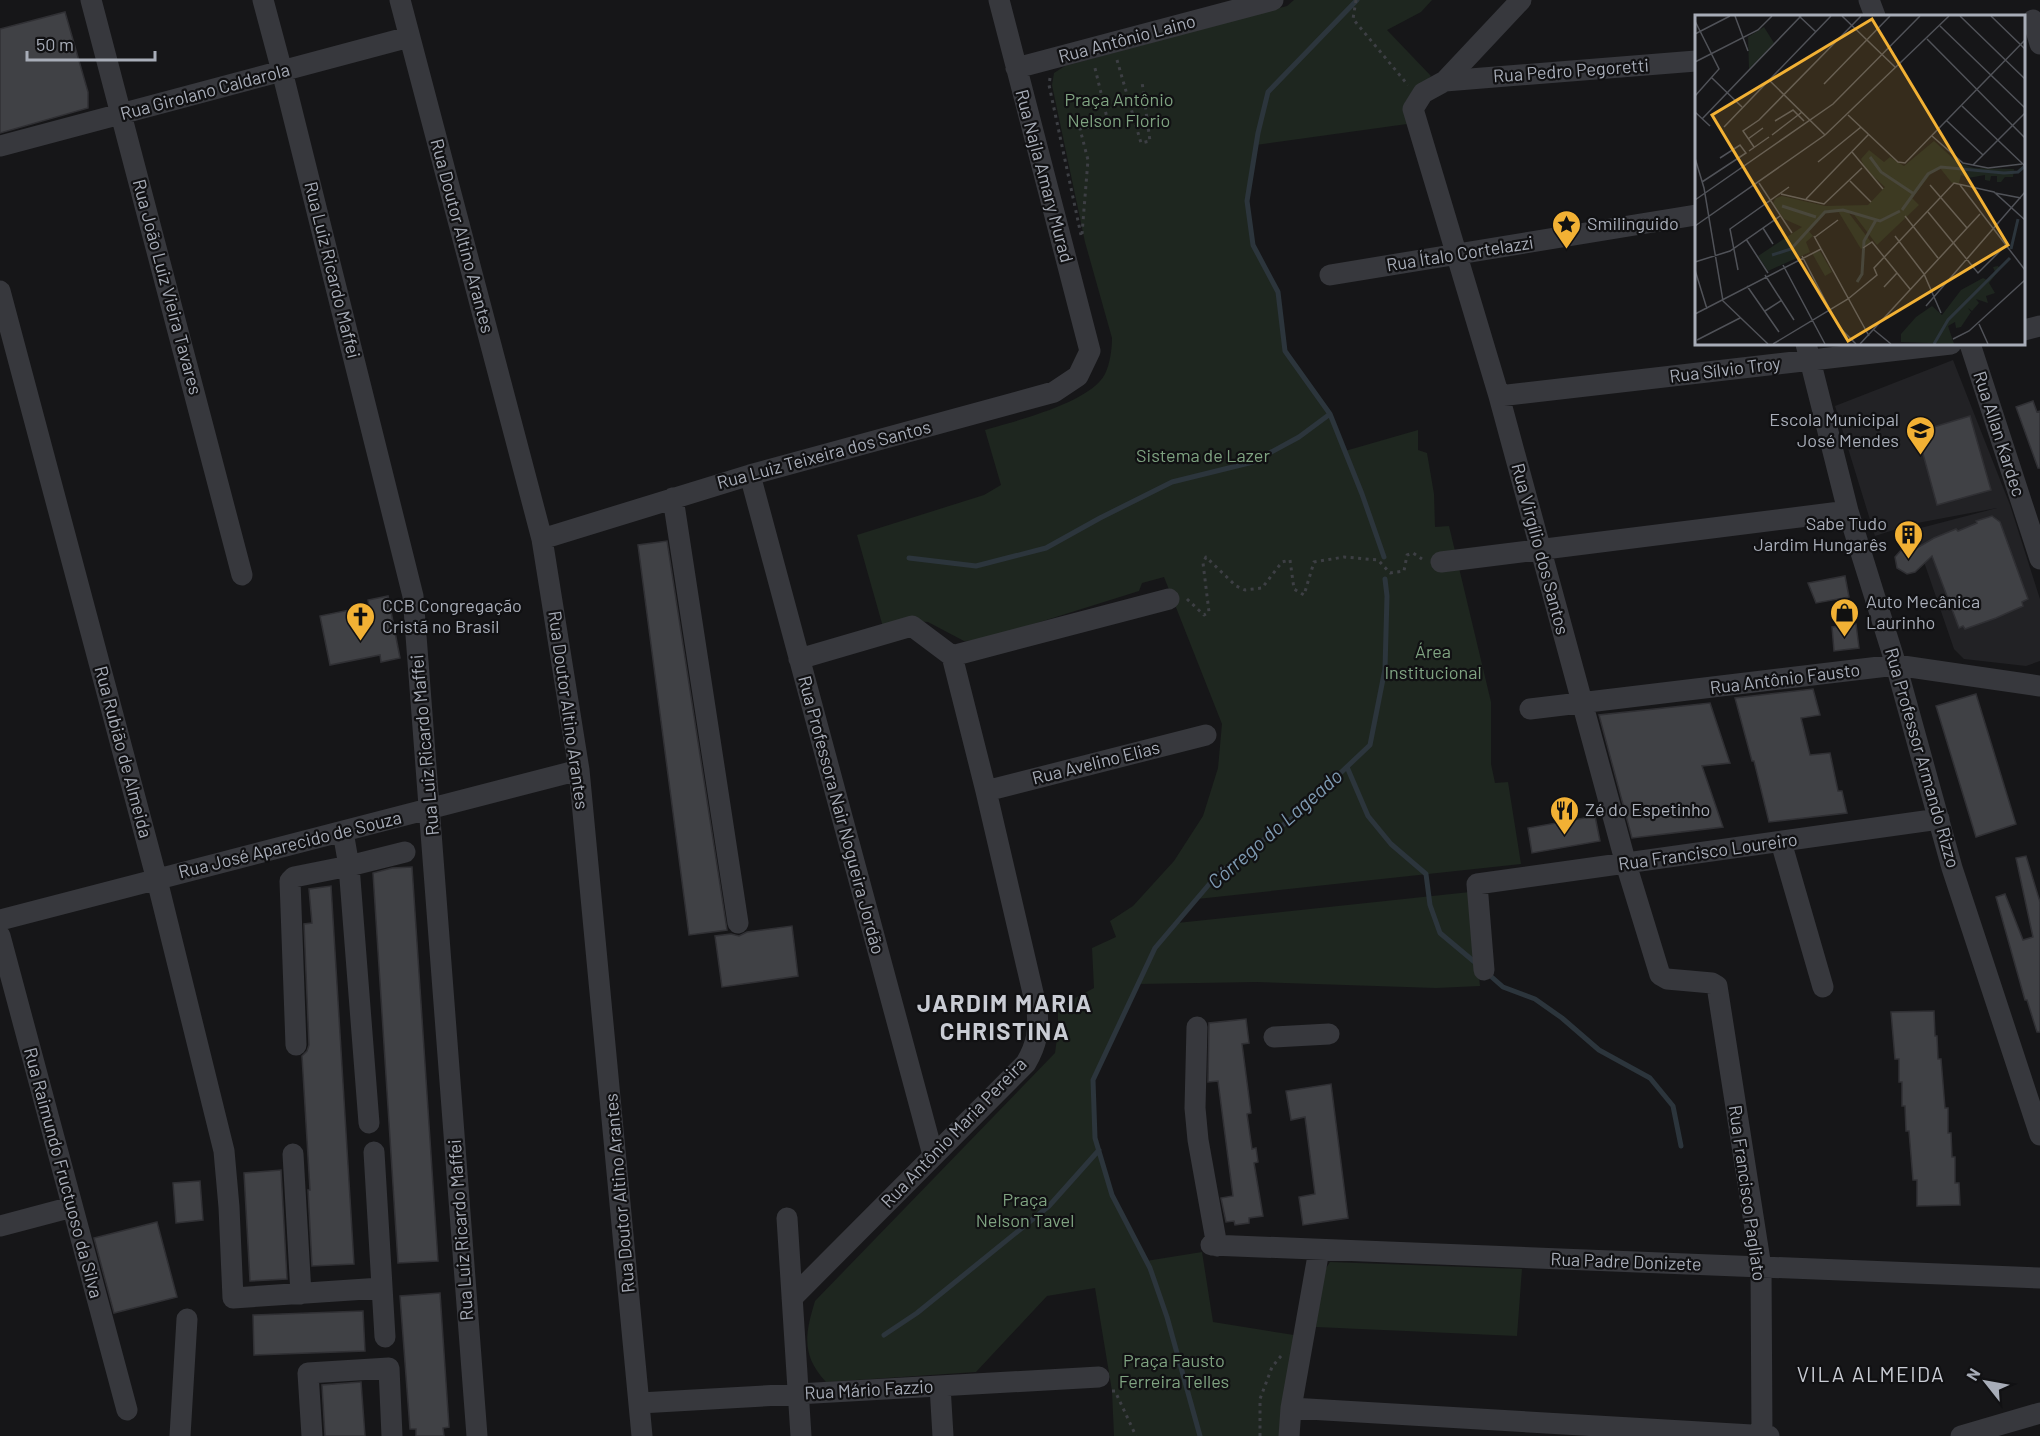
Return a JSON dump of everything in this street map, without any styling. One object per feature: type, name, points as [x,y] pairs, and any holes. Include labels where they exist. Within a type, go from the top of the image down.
[{"type":"street","name":"Rua João Luiz Vieira Tavares","points":[[91,0],[242,575]]},
{"type":"street","name":"Rua Luiz Ricardo Maffei","points":[[263,0],[413,596],[477,1436]]},
{"type":"street","name":"Rua Doutor Altino Arantes","points":[[400,0],[542,539],[579,770],[642,1436]]},
{"type":"street","name":"Rua Najla Amary Murad","points":[[999,0],[1090,351]]},
{"type":"street","name":"Rua Antônio Laino","points":[[1016,68],[1273,0]]},
{"type":"street","points":[[1419,98],[1445,81],[1521,0]]},
{"type":"street","points":[[1869,0],[1875,15]]},
{"type":"street","points":[[2032,20],[2040,44]]},
{"type":"street","name":"Rua Girolano Caldarola","points":[[0,146],[409,37]]},
{"type":"street","name":"Rua Pedro Pegoretti","points":[[1445,81],[1695,61]]},
{"type":"street","name":"Rua Virgílio dos Santos","points":[[1419,98],[1413,109],[1416,121],[1499,396],[1626,864],[1660,975],[1667,979],[1712,983],[1717,986]]},
{"type":"street","name":"Rua Ítalo Cortelazzi","points":[[1330,275],[1695,215]]},
{"type":"street","name":"Rua Rubião de Almeida","points":[[0,291],[157,880],[224,1151],[230,1217],[233,1298],[301,1294]]},
{"type":"street","points":[[2025,330],[2040,326]]},
{"type":"street","name":"Rua Sílvio Troy","points":[[1499,396],[1808,352],[1933,345]]},
{"type":"street","name":"Rua Allan Kardec","points":[[1970,345],[2040,559]]},
{"type":"street","name":"Rua Luiz Teixeira dos Santos","points":[[542,539],[673,498],[1054,392],[1078,376],[1090,351]]},
{"type":"street","name":"Rua Professor Armando Rizzo","points":[[1808,352],[1848,512],[1896,664],[1952,868],[2040,1135]]},
{"type":"street","name":"Rua Professora Nair Nogueira Jordão","points":[[750,476],[933,1155]]},
{"type":"street","points":[[673,498],[738,923]]},
{"type":"street","points":[[1441,562],[1540,548],[1848,512]]},
{"type":"street","points":[[799,659],[912,626],[952,656],[1177,598]]},
{"type":"street","name":"Rua Antônio Maria Pereira","points":[[792,1298],[1026,1063],[1035,1048],[1039,1031],[1037,1010],[952,656]]},
{"type":"street","name":"Rua Antônio Fausto","points":[[1530,709],[1896,664],[2040,686]]},
{"type":"street","name":"Rua Avelino Elias","points":[[986,791],[1206,735]]},
{"type":"street","name":"Rua José Aparecido de Souza","points":[[0,920],[579,770]]},
{"type":"street","name":"Rua Francisco Loureiro","points":[[1484,969],[1477,884],[1939,819]]},
{"type":"street","points":[[343,832],[349,866],[369,1123]]},
{"type":"street","points":[[1781,842],[1823,987]]},
{"type":"street","points":[[296,1045],[290,881],[294,877],[405,852]]},
{"type":"street","name":"Rua Raimundo Fructuoso da Silva","points":[[0,936],[127,1410]]},
{"type":"street","name":"Rua Francisco Pagliato","points":[[1717,986],[1761,1267],[1762,1436]]},
{"type":"street","name":"Rua Padre Donizete","points":[[1197,1027],[1195,1108],[1214,1245],[2040,1278]]},
{"type":"street","points":[[1274,1037],[1329,1034]]},
{"type":"street","points":[[374,1152],[385,1337]]},
{"type":"street","points":[[292,1154],[301,1294],[381,1288]]},
{"type":"street","points":[[0,1226],[72,1207]]},
{"type":"street","points":[[787,1218],[801,1436]]},
{"type":"street","points":[[1289,1436],[1291,1408],[1319,1250]]},
{"type":"street","points":[[180,1436],[187,1319]]},
{"type":"street","points":[[312,1436],[308,1373],[389,1368],[393,1436]]},
{"type":"street","name":"Rua Mário Fazzio","points":[[640,1403],[1099,1377]]},
{"type":"street","points":[[940,1386],[943,1436]]},
{"type":"street","points":[[1291,1408],[1769,1436]]},
{"type":"street","points":[[1961,1436],[2040,1413]]},
{"type":"path","points":[[1356,0],[1353,19],[1419,98]]},
{"type":"path","points":[[1050,76],[1049,85],[1082,239],[1088,160],[1080,129],[1108,122],[1090,49]]},
{"type":"path","points":[[1115,54],[1141,143],[1150,141],[1142,82]]},
{"type":"path","points":[[1093,105],[1104,104]]},
{"type":"path","points":[[1177,598],[1204,615],[1209,612],[1203,563],[1206,557],[1236,586],[1245,590],[1262,588],[1282,562],[1290,560],[1294,589],[1304,595],[1314,562],[1344,557],[1378,560],[1390,573],[1404,572],[1407,555],[1413,553],[1422,559],[1441,562]]},
{"type":"path","points":[[1260,1436],[1260,1399],[1272,1368]]},
{"type":"path","points":[[1099,1377],[1112,1391],[1115,1391],[1136,1436]]},
{"type":"shaded area","points":[[1953,360],[2010,505],[2040,599],[2040,661],[2026,666],[1964,659],[1954,649],[1913,530],[1997,508],[1912,524],[1875,536],[1835,406]]},
{"type":"green space","points":[[1294,0],[1432,0],[1421,12],[1387,30],[1431,76],[1405,102],[1407,124],[1256,145],[1247,201],[1253,245],[1278,292],[1285,351],[1330,414],[1345,451],[1418,430],[1418,450],[1427,453],[1434,494],[1435,527],[1449,526],[1491,702],[1491,764],[1495,783],[1508,782],[1521,864],[1197,899],[1177,923],[1470,892],[1480,986],[1436,988],[1256,982],[1139,984],[1093,1080],[1095,1138],[1112,1195],[1146,1261],[1202,1252],[1213,1322],[1294,1335],[1280,1436],[1114,1436],[1112,1391],[1095,1288],[1047,1296],[976,1372],[826,1382],[812,1363],[807,1344],[807,1334],[815,1301],[1055,1053],[1058,1007],[1094,988],[1092,948],[1116,937],[1110,921],[1133,906],[1174,861],[1203,816],[1218,768],[1222,724],[1164,577],[1142,583],[1139,591],[982,640],[964,641],[928,622],[910,621],[883,627],[857,535],[984,495],[1001,485],[985,430],[1051,410],[1068,402],[1097,384],[1107,370],[1112,338],[1085,242],[1052,85],[1054,73],[1065,66],[1287,6]]},
{"type":"green space","points":[[1330,1262],[1522,1269],[1517,1336],[1316,1327],[1323,1273]]},
{"type":"building","points":[[65,12],[88,92],[88,108],[0,133],[0,29]]},
{"type":"building","points":[[2033,401],[2037,412],[2040,411],[2040,468],[2038,468],[2016,407]]},
{"type":"building","points":[[1970,416],[1991,490],[1937,505],[1917,432]]},
{"type":"building","points":[[1992,516],[2000,522],[2028,599],[2022,602],[2023,606],[1996,618],[1965,629],[1963,626],[1959,628],[1932,556],[1915,572],[1907,574],[1897,568],[1895,557],[1903,548],[1917,548],[1934,538],[1956,529],[1958,531],[1977,523],[1976,521]]},
{"type":"building","points":[[667,541],[727,930],[689,935],[638,545]]},
{"type":"building","points":[[1845,576],[1849,597],[1816,603],[1808,583]]},
{"type":"building","name":"CCB Congregação Cristã no Brasil","points":[[388,596],[400,658],[381,662],[380,655],[330,665],[320,616],[369,606],[368,600]]},
{"type":"building","name":"Auto Mecânica Laurinho","points":[[1856,624],[1859,648],[1834,651],[1832,627]]},
{"type":"building","points":[[1813,689],[1820,715],[1801,718],[1810,755],[1830,753],[1838,791],[1842,791],[1847,813],[1769,822],[1735,698]]},
{"type":"building","points":[[1976,694],[2016,824],[1976,837],[1936,706]]},
{"type":"building","points":[[1710,703],[1730,763],[1702,766],[1723,827],[1632,838],[1599,715]]},
{"type":"building","name":"Zé do Espetinho","points":[[1595,816],[1600,841],[1532,853],[1528,828]]},
{"type":"building","points":[[2026,856],[2040,902],[2040,1032],[2037,1032],[2027,1000],[2025,1000],[1996,897],[2005,894],[2023,940],[2033,937],[2016,858]]},
{"type":"building","points":[[412,867],[438,1261],[398,1263],[373,873],[392,868]]},
{"type":"building","points":[[331,886],[354,1264],[312,1266],[302,1056],[309,1045],[304,924],[312,923],[309,889]]},
{"type":"building","points":[[792,926],[798,976],[722,987],[715,936],[731,934],[739,936],[747,932]]},
{"type":"building","points":[[1934,1011],[1938,1059],[1941,1059],[1945,1108],[1948,1108],[1948,1133],[1951,1133],[1952,1157],[1955,1157],[1955,1183],[1959,1183],[1960,1205],[1917,1206],[1917,1180],[1913,1180],[1909,1131],[1906,1131],[1905,1106],[1902,1106],[1902,1082],[1899,1082],[1899,1059],[1895,1059],[1891,1012]]},
{"type":"building","points":[[1246,1019],[1249,1043],[1242,1044],[1251,1113],[1247,1114],[1252,1149],[1256,1148],[1258,1162],[1254,1163],[1263,1216],[1249,1218],[1249,1223],[1235,1225],[1234,1221],[1226,1222],[1221,1198],[1233,1196],[1218,1081],[1208,1082],[1209,1023]]},
{"type":"building","points":[[1331,1084],[1348,1218],[1303,1225],[1299,1197],[1315,1194],[1305,1117],[1291,1120],[1286,1091]]},
{"type":"building","points":[[281,1170],[287,1279],[250,1281],[244,1173]]},
{"type":"building","points":[[200,1181],[203,1220],[176,1223],[173,1183]]},
{"type":"building","points":[[157,1222],[177,1297],[114,1313],[94,1238]]},
{"type":"building","points":[[440,1293],[449,1427],[443,1428],[444,1436],[416,1436],[416,1429],[410,1429],[400,1296]]},
{"type":"building","points":[[363,1311],[365,1351],[254,1355],[253,1315]]},
{"type":"building","points":[[361,1382],[365,1436],[325,1436],[322,1385]]},
{"type":"waterway","name":"Córrego do Lageado","points":[[1357,0],[1268,92],[1258,133],[1247,201],[1253,245],[1278,292],[1285,351],[1330,414],[1384,557]]},
{"type":"waterway","points":[[909,558],[976,566],[1046,548],[1172,482],[1253,462],[1299,437],[1330,414]]},
{"type":"waterway","name":"Córrego do Lageado","points":[[1200,1436],[1167,1317],[1150,1268],[1112,1195],[1095,1138],[1093,1080],[1155,948],[1217,875],[1295,816],[1370,745],[1385,669],[1387,596],[1385,579]]},
{"type":"waterway","points":[[1347,767],[1368,816],[1391,844],[1426,874],[1430,905],[1440,933],[1477,964]]},
{"type":"waterway","points":[[1486,972],[1503,987],[1535,999],[1562,1018],[1599,1050],[1650,1078],[1673,1106],[1681,1146]]},
{"type":"waterway","points":[[884,1335],[917,1313],[1049,1206],[1099,1150]]},
{"type":"place","name":"Smilinguido","points":[[1566,250]]},
{"type":"place","name":"Escola Municipal José Mendes","points":[[1920,456]]},
{"type":"place","name":"Sabe Tudo Jardim Hungarês","points":[[1908,560]]},
{"type":"place","name":"Auto Mecânica Laurinho","points":[[1845,638]]},
{"type":"place","name":"CCB Congregação Cristã no Brasil","points":[[361,642]]},
{"type":"place","name":"Zé do Espetinho","points":[[1564,836]]},
{"type":"district","name":"JARDIM MARIA CHRISTINA","points":[[1005,1018]]},
{"type":"district","name":"VILA ALMEIDA","points":[[1871,1375]]},
{"type":"park label","name":"Praça Antônio Nelson Florio","points":[[1119,110]]},
{"type":"park label","name":"Sistema de Lazer","points":[[1203,456]]},
{"type":"park label","name":"Área Institucional","points":[[1433,662]]},
{"type":"park label","name":"Praça Nelson Tavel","points":[[1025,1210]]},
{"type":"park label","name":"Praça Fausto Ferreira Telles","points":[[1174,1371]]}]
